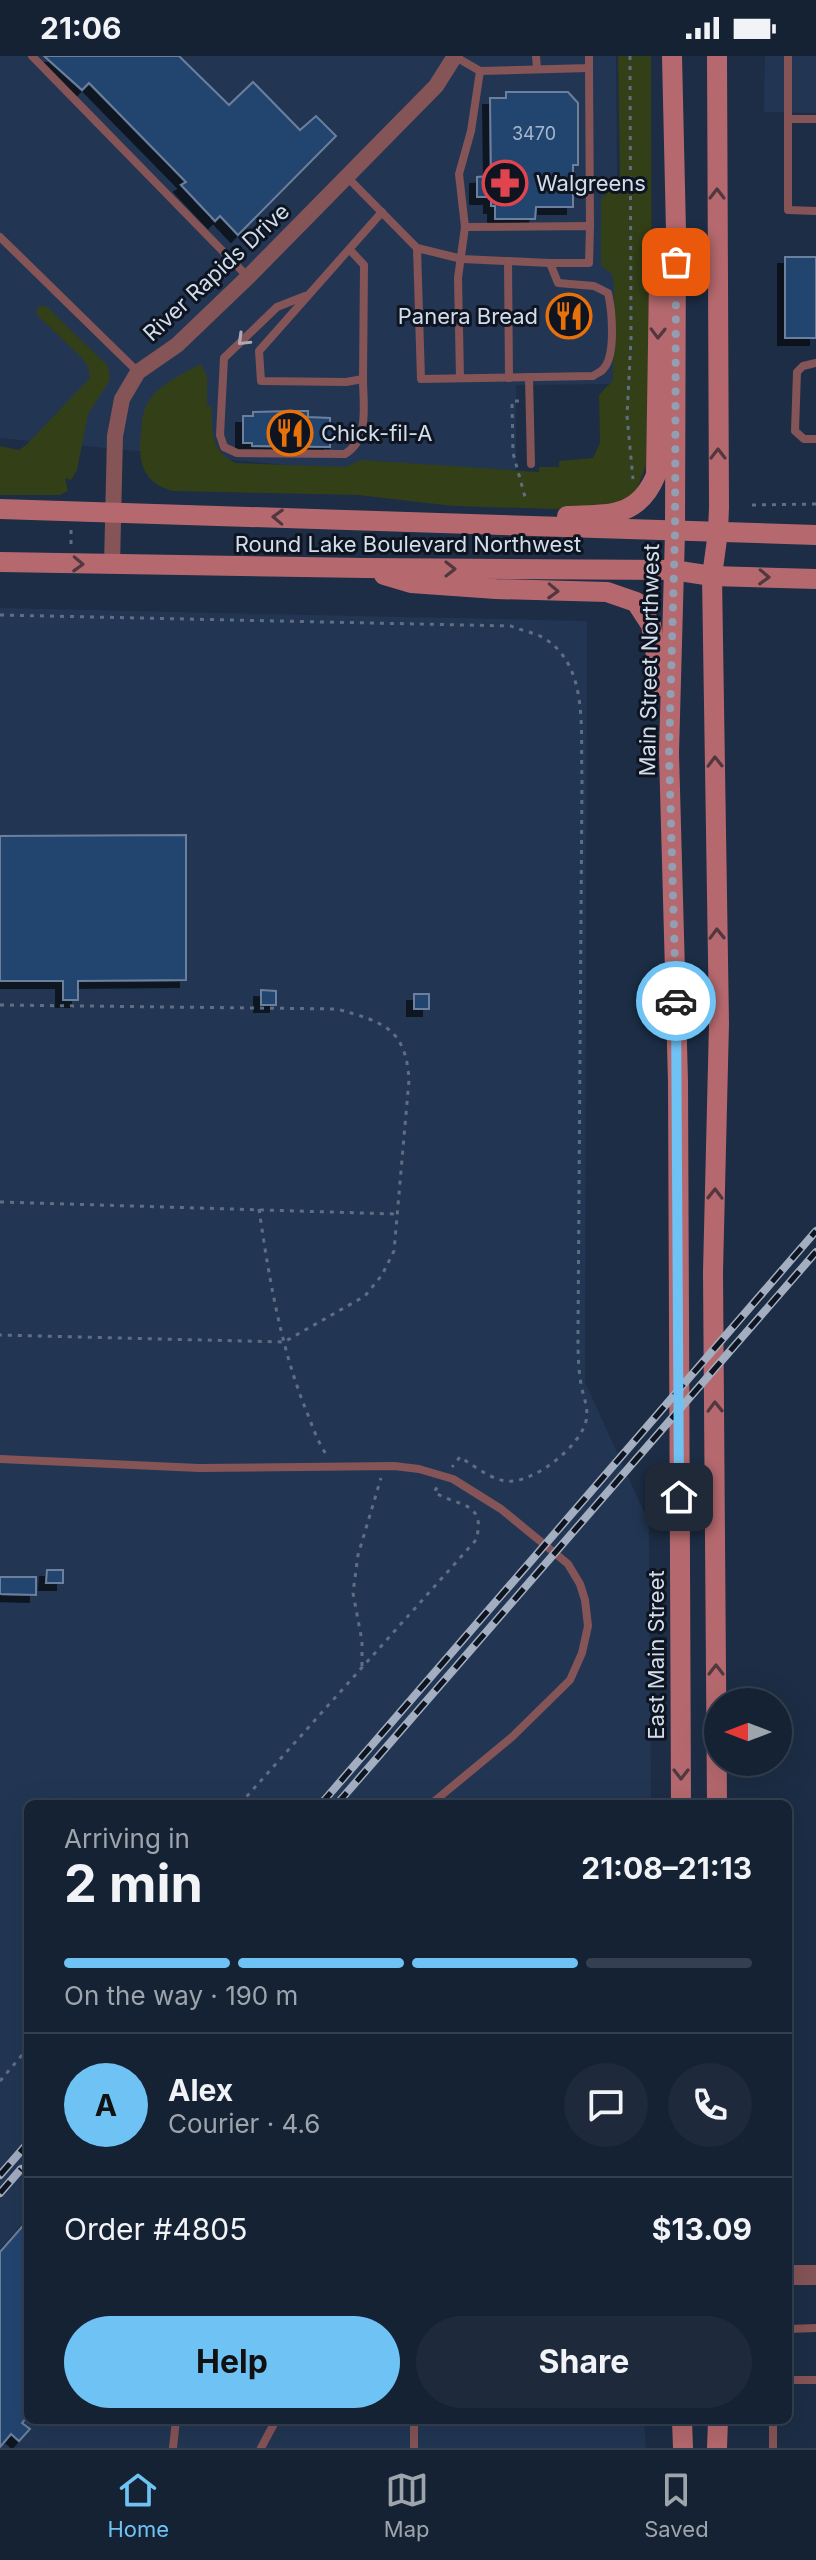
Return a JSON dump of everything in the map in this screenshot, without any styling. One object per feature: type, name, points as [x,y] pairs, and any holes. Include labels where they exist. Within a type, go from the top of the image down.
[{"type":"main road","name":"Main Street Northwest","points":[[672,56],[676,231],[675,532],[669,753],[678,1081],[680,1313]]},
{"type":"main road","points":[[717,56],[718,532],[712,576],[719,1023],[713,1272],[717,1800]]},
{"type":"main road","points":[[504,525],[533,516],[621,513],[636,505],[651,488],[656,475],[659,279],[663,253],[676,231]]},
{"type":"main road","name":"Round Lake Boulevard Northwest","points":[[0,509],[816,535]]},
{"type":"main road","name":"Round Lake Boulevard Northwest","points":[[0,562],[673,570],[712,576],[816,579]]},
{"type":"main road","points":[[365,568],[411,583],[607,592],[636,602],[651,625],[661,686],[671,706]]},
{"type":"main road","name":"East Main Street","points":[[680,1313],[681,1800]]},
{"type":"main road","points":[[682,2424],[683,2448]]},
{"type":"main road","points":[[717,2448],[718,2424]]},
{"type":"street","name":"River Rapids Drive","points":[[112,565],[115,436],[122,399],[138,372],[177,345],[248,277],[436,86],[455,56]]},
{"type":"street","points":[[792,2275],[816,2275]]},
{"type":"lane","points":[[32,56],[248,277]]},
{"type":"lane","points":[[455,56],[480,71],[589,68]]},
{"type":"lane","points":[[536,56],[537,69]]},
{"type":"lane","points":[[347,176],[417,248],[462,259],[589,263],[589,56]]},
{"type":"lane","points":[[788,56],[788,210],[816,211]]},
{"type":"lane","points":[[460,378],[458,278],[465,227],[459,174],[471,131],[480,71]]},
{"type":"lane","points":[[788,119],[816,119]]},
{"type":"lane","points":[[363,379],[346,382],[261,381],[259,351],[382,212]]},
{"type":"lane","points":[[465,227],[590,226]]},
{"type":"lane","points":[[0,237],[138,372]]},
{"type":"lane","points":[[417,248],[421,379],[593,376],[605,367],[611,349],[608,293],[594,286],[558,283],[550,263]]},
{"type":"lane","points":[[306,296],[277,307],[224,358],[220,435],[224,447],[237,453],[345,454],[356,448],[362,436],[364,265],[350,250]]},
{"type":"lane","points":[[508,261],[509,378]]},
{"type":"lane","points":[[816,363],[803,366],[797,372],[795,431],[804,439],[816,439]]},
{"type":"lane","points":[[529,377],[531,464]]},
{"type":"lane","points":[[0,1459],[199,1468],[386,1466],[419,1469],[453,1479],[501,1509],[568,1564],[580,1584],[588,1626],[582,1653],[570,1680],[512,1737],[436,1800]]},
{"type":"lane","points":[[792,2329],[816,2328]]},
{"type":"lane","points":[[792,2380],[816,2380]]},
{"type":"lane","points":[[173,2448],[176,2424]]},
{"type":"lane","points":[[261,2448],[274,2424]]},
{"type":"lane","points":[[414,2424],[414,2448]]},
{"type":"lane","points":[[773,2424],[773,2448]]},
{"type":"path","points":[[630,56],[631,349],[627,416],[633,465],[630,490]]},
{"type":"path","points":[[525,497],[513,453],[512,401],[530,402]]},
{"type":"path","points":[[752,505],[816,504]]},
{"type":"path","points":[[71,527],[71,544]]},
{"type":"path","points":[[0,615],[511,626],[540,636],[562,652],[575,676],[580,705],[582,778],[578,1364],[587,1408],[585,1424],[578,1438],[563,1454],[540,1473],[521,1480],[497,1478],[460,1457],[434,1492],[446,1500],[466,1504],[476,1513],[480,1525],[476,1540],[244,1800]]},
{"type":"path","points":[[0,1005],[337,1009],[369,1018],[395,1034],[408,1055],[409,1080],[394,1251],[382,1275],[365,1296],[284,1342],[0,1335]]},
{"type":"path","points":[[0,1202],[397,1214]]},
{"type":"path","points":[[259,1209],[269,1276],[284,1342],[302,1402],[321,1447],[336,1467]]},
{"type":"path","points":[[362,1666],[362,1641],[353,1593],[358,1555],[386,1466]]},
{"type":"path","points":[[0,2081],[24,2053]]},
{"type":"shaded area","points":[[0,56],[616,56],[619,384],[516,385],[516,487],[0,438]]},
{"type":"shaded area","points":[[765,56],[816,56],[816,113],[764,112]]},
{"type":"shaded area","points":[[0,608],[587,621],[585,1382],[649,1523],[651,1800],[24,1800],[24,2424],[644,2424],[646,2448],[0,2448]]},
{"type":"green space","points":[[618,56],[651,56],[652,400],[646,465],[636,492],[616,505],[555,509],[453,506],[358,495],[173,491],[163,488],[149,477],[140,454],[145,407],[161,388],[201,364],[207,376],[207,405],[211,406],[214,439],[221,453],[236,463],[345,467],[362,460],[539,472],[539,467],[559,467],[559,461],[593,458],[600,443],[599,395],[613,380],[614,284],[611,273],[601,266],[601,198],[620,180]]},
{"type":"green space","points":[[47,307],[108,366],[110,380],[88,414],[77,470],[71,480],[65,478],[68,491],[60,495],[0,495],[0,446],[19,450],[26,445],[90,378],[83,359],[37,315],[37,308]]},
{"type":"building","points":[[44,56],[179,56],[229,105],[253,82],[300,130],[316,116],[336,136],[238,235],[220,216],[215,221],[181,185],[186,182],[89,83],[82,90]]},
{"type":"building","name":"Walgreens","points":[[506,92],[568,92],[578,103],[578,165],[573,165],[573,207],[536,207],[535,219],[495,219],[491,197],[477,197],[477,177],[491,176],[490,98],[506,98]]},
{"type":"building","points":[[785,257],[816,257],[816,338],[785,338]]},
{"type":"building","name":"Chick-fil-A","points":[[308,411],[308,417],[330,418],[330,426],[337,426],[336,441],[330,441],[330,447],[252,446],[252,443],[243,443],[243,416],[253,416],[253,412]]},
{"type":"building","points":[[186,835],[186,980],[78,981],[78,1000],[63,1000],[63,981],[0,981],[0,836]]},
{"type":"building","points":[[261,990],[276,991],[276,1005],[261,1005]]},
{"type":"building","points":[[414,994],[429,994],[429,1009],[414,1009]]},
{"type":"building","points":[[47,1570],[63,1570],[63,1583],[46,1583]]},
{"type":"building","points":[[0,1577],[36,1577],[36,1595],[0,1594]]},
{"type":"building","points":[[24,2225],[22,2423],[30,2429],[19,2441],[11,2434],[0,2447],[0,2252]]},
{"type":"railway","points":[[324,1800],[816,1231]]},
{"type":"railway","points":[[340,1800],[816,1252]]},
{"type":"railway","points":[[0,2175],[24,2148]]},
{"type":"railway","points":[[0,2193],[21,2169]]},
{"type":"way so far","points":[[676,262],[675,532],[669,753],[676,1001]]},
{"type":"place","name":"Walgreens","points":[[505,183]]},
{"type":"place","name":"Panera Bread","points":[[569,316]]},
{"type":"place","name":"Chick-fil-A","points":[[290,433]]},
{"type":"route","points":[[676,1001],[679,1497]]}]
